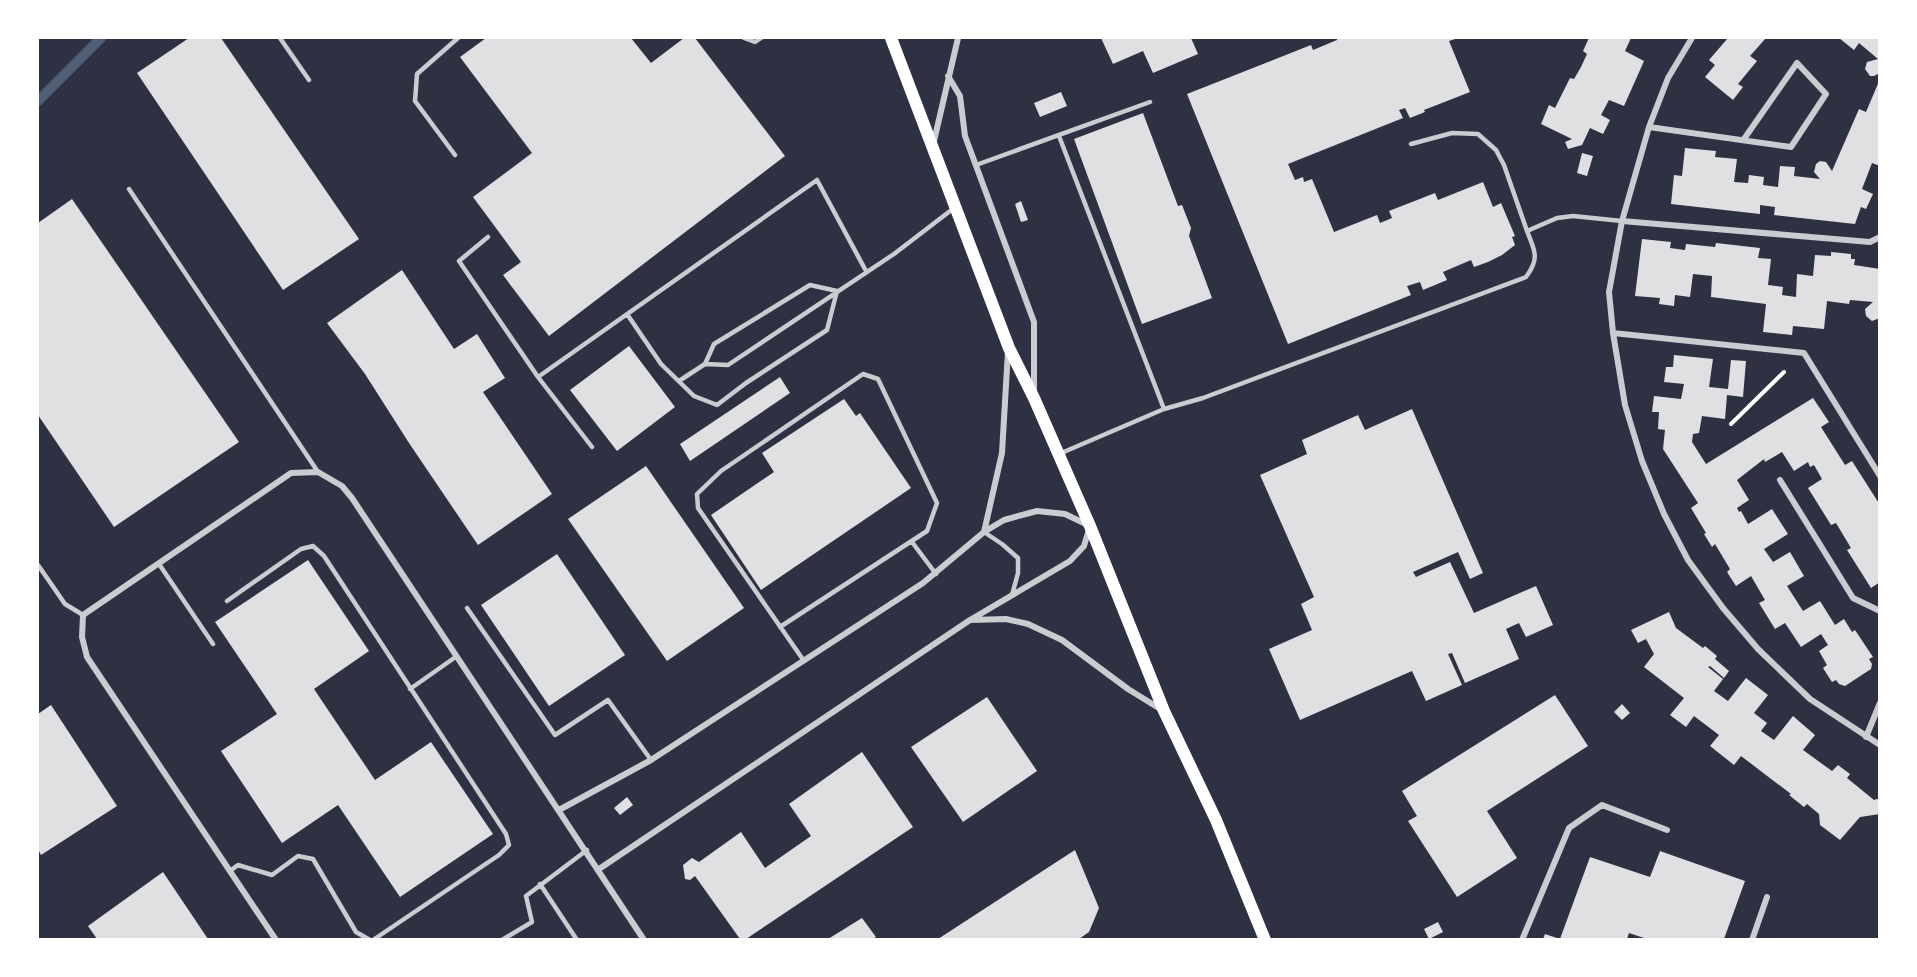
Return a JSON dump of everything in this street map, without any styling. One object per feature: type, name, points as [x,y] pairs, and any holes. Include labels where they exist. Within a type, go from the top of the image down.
[{"type":"main road","points":[[891,38],[1009,348],[1059,454],[1164,711],[1216,820],[1265,939]]},
{"type":"street","points":[[933,145],[958,38]]},
{"type":"street","points":[[1692,38],[1668,78],[1649,127],[1622,221],[1609,292],[1625,405],[1642,461],[1664,514],[1688,560],[1723,608],[1758,649],[1810,699],[1880,745]]},
{"type":"street","points":[[1649,127],[1791,147],[1826,94],[1797,63],[1744,140]]},
{"type":"street","points":[[948,76],[960,96],[965,136],[1034,322],[1034,398]]},
{"type":"street","points":[[1622,221],[1870,242],[1880,237]]},
{"type":"street","points":[[1613,333],[1804,352],[1880,476]]},
{"type":"street","points":[[984,532],[1002,453],[1009,348]]},
{"type":"street","points":[[276,939],[87,657],[82,637],[83,615],[291,473],[318,472],[342,486],[352,498],[644,939]]},
{"type":"street","points":[[1780,480],[1853,598],[1880,611]]},
{"type":"street","points":[[559,810],[651,760],[804,661],[936,574],[984,532],[1004,520],[1037,511],[1065,514],[1090,526],[1084,546],[1070,561],[970,620],[599,869]]},
{"type":"street","points":[[970,620],[1006,619],[1028,624],[1062,640],[1164,711]]},
{"type":"street","points":[[1866,737],[1880,703]]},
{"type":"street","points":[[1522,939],[1569,828],[1602,805],[1667,830]]},
{"type":"street","points":[[1752,939],[1767,897]]},
{"type":"lane","points":[[280,38],[309,80]]},
{"type":"lane","points":[[455,155],[415,101],[417,74],[458,38]]},
{"type":"lane","points":[[744,38],[755,42],[761,38]]},
{"type":"lane","points":[[976,165],[1150,102]]},
{"type":"lane","points":[[1059,454],[1164,409],[1203,398],[1526,277],[1533,268],[1537,256],[1504,165],[1496,150],[1478,134],[1452,133],[1412,144]]},
{"type":"lane","points":[[1059,136],[1164,409]]},
{"type":"lane","points":[[538,377],[817,180],[866,271]]},
{"type":"lane","points":[[129,189],[318,472]]},
{"type":"lane","points":[[705,364],[728,365],[894,254],[956,206]]},
{"type":"lane","points":[[1527,231],[1557,218],[1573,216],[1622,221]]},
{"type":"lane","points":[[488,237],[459,261],[538,377],[592,447]]},
{"type":"lane","points":[[679,381],[705,364],[714,344],[810,285],[837,291]]},
{"type":"lane","points":[[627,314],[662,364],[694,396],[717,405],[746,383],[827,330],[837,291]]},
{"type":"lane","points":[[780,627],[927,531],[937,503],[878,379],[863,374],[721,471],[697,494],[698,508],[780,627],[804,661]]},
{"type":"lane","points":[[984,532],[1002,543],[1018,558],[1018,573],[1012,595]]},
{"type":"lane","points":[[912,542],[936,574]]},
{"type":"lane","points":[[227,601],[301,549],[313,546],[324,556],[506,834],[509,845],[499,855],[371,939],[356,932],[313,859],[298,856],[272,875],[238,865],[230,871]]},
{"type":"lane","points":[[159,564],[213,644]]},
{"type":"lane","points":[[38,565],[65,604],[83,615]]},
{"type":"lane","points":[[467,608],[555,735],[608,700],[651,760]]},
{"type":"lane","points":[[410,689],[458,656]]},
{"type":"lane","points":[[502,939],[532,922],[526,896],[587,850]]},
{"type":"lane","points":[[540,884],[577,939]]},
{"type":"path","points":[[1731,424],[1804,352]]},
{"type":"building","points":[[189,38],[221,38],[359,239],[283,290],[137,73]]},
{"type":"building","points":[[486,38],[631,38],[651,63],[684,38],[695,38],[785,156],[549,336],[503,275],[521,262],[473,197],[532,153],[460,57]]},
{"type":"building","points":[[1101,38],[1191,38],[1198,54],[1153,73],[1143,51],[1113,64]]},
{"type":"building","points":[[1337,38],[1458,38],[1449,41],[1470,92],[1410,118],[1405,108],[1399,110],[1403,118],[1288,164],[1295,180],[1303,177],[1304,182],[1312,179],[1334,232],[1377,215],[1380,223],[1392,218],[1389,211],[1435,193],[1438,200],[1483,182],[1493,207],[1501,203],[1515,236],[1512,237],[1515,245],[1488,262],[1474,267],[1471,260],[1443,272],[1447,280],[1423,290],[1420,282],[1407,286],[1411,295],[1288,344],[1187,94],[1311,45],[1313,50]]},
{"type":"building","points":[[1589,38],[1631,38],[1625,51],[1644,61],[1624,106],[1609,100],[1601,115],[1610,120],[1603,134],[1590,128],[1582,145],[1568,149],[1565,142],[1572,139],[1541,124],[1549,105],[1555,108],[1570,78],[1574,79],[1581,67],[1587,54],[1583,51]]},
{"type":"building","points":[[1728,38],[1766,38],[1750,56],[1757,61],[1738,84],[1743,87],[1733,100],[1705,77],[1715,65],[1709,60]]},
{"type":"building","points":[[1839,38],[1880,38],[1880,73],[1870,76],[1865,69],[1867,62],[1878,59],[1859,43],[1854,50]]},
{"type":"building","points":[[1880,79],[1880,166],[1872,163],[1862,189],[1873,194],[1866,209],[1861,207],[1855,224],[1774,215],[1775,207],[1760,205],[1760,214],[1671,204],[1674,175],[1682,176],[1685,148],[1716,151],[1715,157],[1737,159],[1734,182],[1748,183],[1749,175],[1764,177],[1763,185],[1778,187],[1780,166],[1795,167],[1794,176],[1820,179],[1814,172],[1816,164],[1820,161],[1826,162],[1832,171],[1859,109],[1866,112]]},
{"type":"building","points":[[1061,92],[1067,106],[1040,117],[1034,103]]},
{"type":"building","points":[[1143,113],[1178,206],[1182,205],[1191,228],[1189,236],[1212,298],[1142,324],[1074,139]]},
{"type":"building","points":[[1582,153],[1593,156],[1587,176],[1577,173]]},
{"type":"building","points":[[72,199],[239,442],[114,527],[38,415],[38,223]]},
{"type":"building","points":[[1021,201],[1028,220],[1021,222],[1015,204]]},
{"type":"building","points":[[1642,239],[1671,242],[1670,248],[1685,250],[1686,244],[1715,247],[1716,243],[1760,248],[1758,258],[1771,259],[1768,285],[1783,287],[1782,295],[1796,297],[1797,274],[1813,276],[1815,255],[1831,256],[1831,252],[1851,254],[1851,259],[1855,259],[1854,265],[1880,269],[1880,318],[1872,321],[1866,316],[1865,309],[1873,302],[1850,300],[1849,304],[1827,301],[1824,329],[1793,326],[1792,335],[1763,332],[1766,304],[1711,297],[1712,276],[1693,274],[1690,297],[1675,295],[1674,306],[1659,304],[1660,298],[1635,296]]},
{"type":"building","points":[[402,270],[454,349],[477,334],[505,378],[483,392],[552,494],[478,545],[365,374],[327,323]]},
{"type":"building","points":[[629,346],[675,407],[617,451],[570,390]]},
{"type":"building","points":[[1674,355],[1713,359],[1709,387],[1728,389],[1731,360],[1746,361],[1743,397],[1727,395],[1725,419],[1702,416],[1699,433],[1693,434],[1692,442],[1706,464],[1813,398],[1829,422],[1821,427],[1845,465],[1852,461],[1880,505],[1880,582],[1871,588],[1847,550],[1851,548],[1836,523],[1831,525],[1808,488],[1822,479],[1814,465],[1810,467],[1808,462],[1794,471],[1782,452],[1765,462],[1764,459],[1737,480],[1749,500],[1737,508],[1748,524],[1772,509],[1788,534],[1764,549],[1773,562],[1790,552],[1804,576],[1787,586],[1803,611],[1820,601],[1835,625],[1844,619],[1852,632],[1855,630],[1873,657],[1869,659],[1872,664],[1871,669],[1845,686],[1836,680],[1832,682],[1823,668],[1827,665],[1819,651],[1828,645],[1821,634],[1801,647],[1785,623],[1775,629],[1759,603],[1765,600],[1751,576],[1736,586],[1727,572],[1730,569],[1715,544],[1712,547],[1704,534],[1706,533],[1691,508],[1698,503],[1663,449],[1665,430],[1658,429],[1659,412],[1652,412],[1654,396],[1681,399],[1684,384],[1664,382],[1666,367],[1673,367]]},
{"type":"building","points":[[780,377],[790,393],[690,461],[680,444]]},
{"type":"building","points":[[844,399],[856,416],[860,413],[911,488],[761,590],[711,515],[774,472],[762,453]]},
{"type":"building","points":[[1412,409],[1483,573],[1470,579],[1458,552],[1413,572],[1416,577],[1450,562],[1474,613],[1536,586],[1553,625],[1526,637],[1519,623],[1506,629],[1519,659],[1465,683],[1452,653],[1448,654],[1462,685],[1426,701],[1412,671],[1300,720],[1269,649],[1312,630],[1301,604],[1314,597],[1260,475],[1307,454],[1302,440],[1358,415],[1365,430]]},
{"type":"building","points":[[646,466],[744,608],[667,661],[568,519]]},
{"type":"building","points":[[557,554],[625,655],[549,706],[481,605]]},
{"type":"building","points":[[308,560],[369,651],[314,689],[375,780],[431,742],[493,834],[400,897],[338,805],[282,843],[221,751],[277,714],[215,622]]},
{"type":"building","points":[[1669,612],[1676,628],[1703,648],[1705,646],[1729,671],[1724,678],[1710,666],[1708,667],[1723,679],[1714,691],[1728,701],[1746,678],[1768,695],[1754,713],[1767,723],[1761,731],[1774,740],[1793,716],[1815,735],[1803,750],[1832,771],[1838,765],[1850,774],[1847,778],[1874,800],[1880,798],[1880,814],[1860,817],[1840,840],[1820,825],[1819,814],[1807,804],[1804,807],[1789,795],[1791,794],[1741,756],[1734,765],[1710,746],[1719,735],[1694,716],[1686,727],[1670,715],[1684,698],[1644,667],[1654,654],[1646,639],[1638,643],[1631,630]]},
{"type":"building","points":[[1555,695],[1588,746],[1487,811],[1517,858],[1457,897],[1408,821],[1417,816],[1402,791]]},
{"type":"building","points":[[987,697],[1037,771],[963,822],[911,747]]},
{"type":"building","points":[[1622,704],[1630,713],[1622,720],[1614,712]]},
{"type":"building","points":[[51,705],[117,806],[41,855],[38,849],[38,714]]},
{"type":"building","points":[[862,752],[913,827],[746,939],[740,939],[695,876],[690,880],[685,879],[683,865],[692,858],[699,862],[741,832],[765,868],[811,836],[789,804]]},
{"type":"building","points":[[627,797],[633,805],[620,815],[614,808]]},
{"type":"building","points":[[1075,850],[1099,908],[1089,932],[1079,939],[938,939]]},
{"type":"building","points":[[1660,851],[1745,881],[1724,939],[1647,939],[1629,933],[1627,939],[1560,939],[1590,857],[1650,877]]},
{"type":"building","points":[[163,872],[208,939],[97,939],[88,926]]},
{"type":"building","points":[[862,918],[876,937],[872,939],[828,939]]},
{"type":"building","points":[[1438,922],[1443,932],[1429,939],[1424,929]]},
{"type":"building","points":[[1545,934],[1560,939],[1543,939]]},
{"type":"waterway","points":[[38,101],[101,38]]}]
